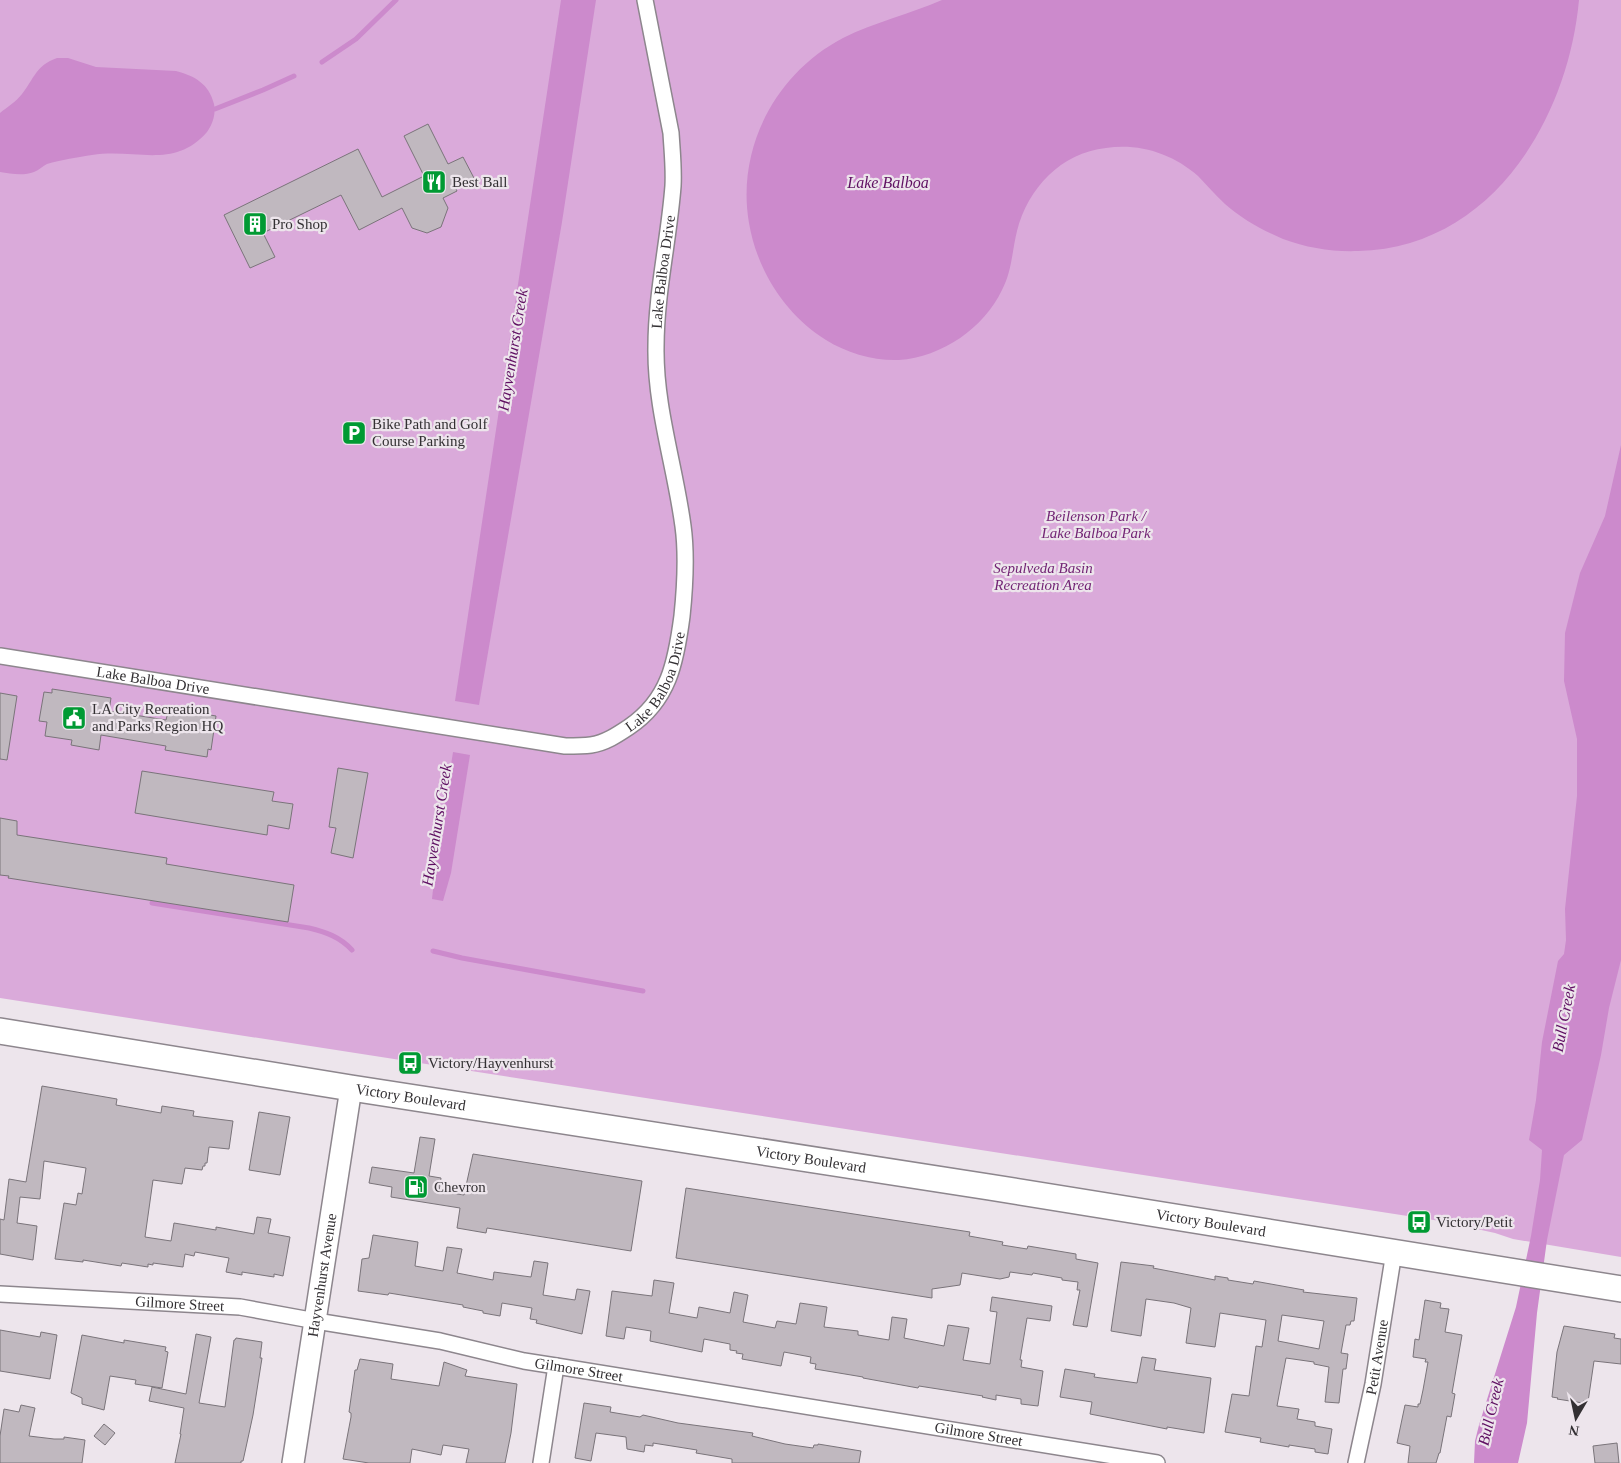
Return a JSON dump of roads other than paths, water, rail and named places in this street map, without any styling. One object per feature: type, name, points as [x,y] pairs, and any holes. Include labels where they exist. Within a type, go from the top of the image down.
[{"type":"main road","name":"Victory Boulevard","points":[[0,1031],[1621,1289]]},
{"type":"main road","name":"Hayvenhurst Avenue","points":[[293,1463],[351,1088]]},
{"type":"street","name":"Lake Balboa Drive","points":[[0,656],[565,746],[592,745],[616,736],[640,720],[656,703],[673,668],[678,648],[683,604],[685,561],[683,527],[657,382],[656,364],[657,321],[673,185],[673,154],[671,133],[644,0]]},
{"type":"street","name":"Petit Avenue","points":[[1356,1463],[1373,1384],[1394,1252]]},
{"type":"street","name":"Gilmore Street","points":[[0,1294],[240,1307],[440,1341],[524,1361],[1157,1463]]},
{"type":"street","points":[[541,1463],[556,1366]]},
{"type":"water","name":"Hayvenhurst Creek","points":[[561,0],[596,0],[562,222],[479,705],[455,701]]},
{"type":"water","name":"Lake Balboa","points":[[942,0],[1579,0],[1572,45],[1559,89],[1539,131],[1514,169],[1483,202],[1447,227],[1405,244],[1358,251],[1339,251],[1311,247],[1283,239],[1245,219],[1225,204],[1198,176],[1167,156],[1131,147],[1090,151],[1061,165],[1038,187],[1022,215],[1010,268],[1002,290],[994,304],[973,328],[946,347],[915,358],[890,360],[870,358],[843,349],[811,330],[798,318],[775,290],[759,258],[749,223],[747,195],[749,167],[755,141],[766,115],[780,92],[798,71],[819,53],[855,32]]},
{"type":"water","points":[[57,58],[68,58],[96,67],[176,71],[189,75],[205,86],[212,97],[215,111],[211,126],[194,144],[181,151],[153,155],[92,155],[47,164],[36,171],[26,174],[0,172],[0,113],[20,97],[44,64]]},
{"type":"water","name":"Bull Creek","points":[[1621,445],[1621,960],[1609,1008],[1601,1055],[1582,1140],[1564,1155],[1547,1240],[1537,1313],[1527,1423],[1518,1463],[1474,1463],[1475,1441],[1479,1425],[1516,1307],[1531,1236],[1540,1180],[1542,1150],[1529,1140],[1536,1100],[1542,1042],[1558,961],[1564,954],[1566,940],[1565,909],[1577,796],[1577,739],[1564,681],[1565,633],[1580,573],[1605,516]]},
{"type":"water","points":[[453,752],[470,755],[451,873],[443,901],[432,899]]},
{"type":"waterway","points":[[322,62],[356,39],[396,0]]},
{"type":"waterway","points":[[215,109],[294,76]]},
{"type":"waterway","points":[[152,903],[309,928],[332,936],[352,950]]},
{"type":"waterway","points":[[433,951],[643,991]]},
{"type":"place","name":"Best Ball","points":[[434,182]]},
{"type":"place","name":"Pro Shop","points":[[255,224]]},
{"type":"place","name":"Bike Path and Golf Course Parking","points":[[354,433]]},
{"type":"place","name":"LA City Recreation and Parks Region HQ","points":[[74,718]]},
{"type":"place","name":"Victory/Hayvenhurst","points":[[410,1063]]},
{"type":"place","name":"Chevron","points":[[416,1187]]},
{"type":"place","name":"Victory/Petit","points":[[1419,1222]]},
{"type":"park label","name":"Beilenson Park / Lake Balboa Park","points":[[1096,524]]},
{"type":"park label","name":"Sepulveda Basin Recreation Area","points":[[1043,576]]}]
